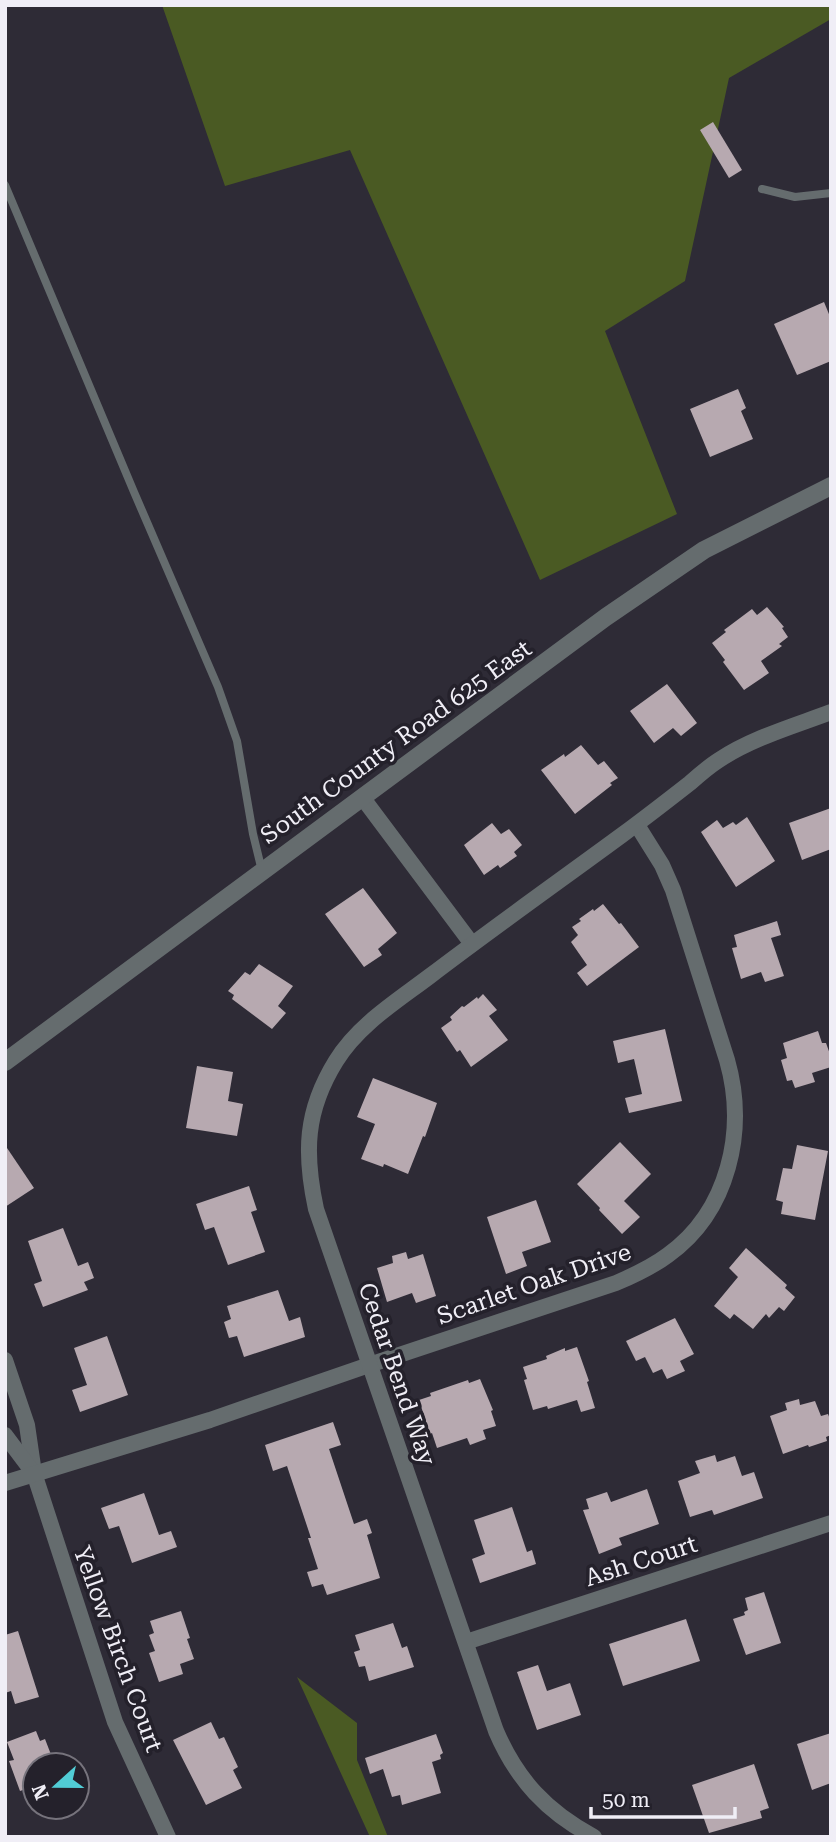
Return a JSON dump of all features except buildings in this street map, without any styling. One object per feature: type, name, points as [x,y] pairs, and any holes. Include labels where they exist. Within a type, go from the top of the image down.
[{"type":"street","name":"South County Road 625 East","points":[[5,1062],[606,617],[704,550],[831,486]]},
{"type":"street","name":"Cedar Bend Way","points":[[594,1837],[557,1813],[518,1774],[496,1731],[316,1209],[309,1178],[308,1147],[312,1116],[322,1086],[337,1059],[357,1034],[380,1014],[636,825],[719,760],[756,741],[831,712]]},
{"type":"street","points":[[362,797],[472,944]]},
{"type":"street","name":"Scarlet Oak Drive","points":[[5,1483],[210,1420],[616,1283],[645,1271],[681,1244],[702,1221],[718,1195],[729,1166],[735,1136],[736,1106],[732,1075],[673,890],[662,865],[636,825]]},
{"type":"street","name":"Yellow Birch Court","points":[[5,1360],[27,1425],[34,1473],[115,1722],[168,1837]]},
{"type":"street","name":"Yellow Birch Court","points":[[5,1435],[34,1473]]},
{"type":"street","name":"Ash Court","points":[[466,1642],[831,1523]]},
{"type":"lane","points":[[5,185],[218,687],[237,741],[262,871]]},
{"type":"lane","points":[[762,189],[795,197],[831,193]]},
{"type":"green space","points":[[162,5],[831,5],[831,19],[729,78],[685,281],[605,331],[677,514],[540,580],[350,150],[225,186]]},
{"type":"green space","points":[[297,1677],[357,1723],[357,1760],[388,1837],[370,1837]]}]
